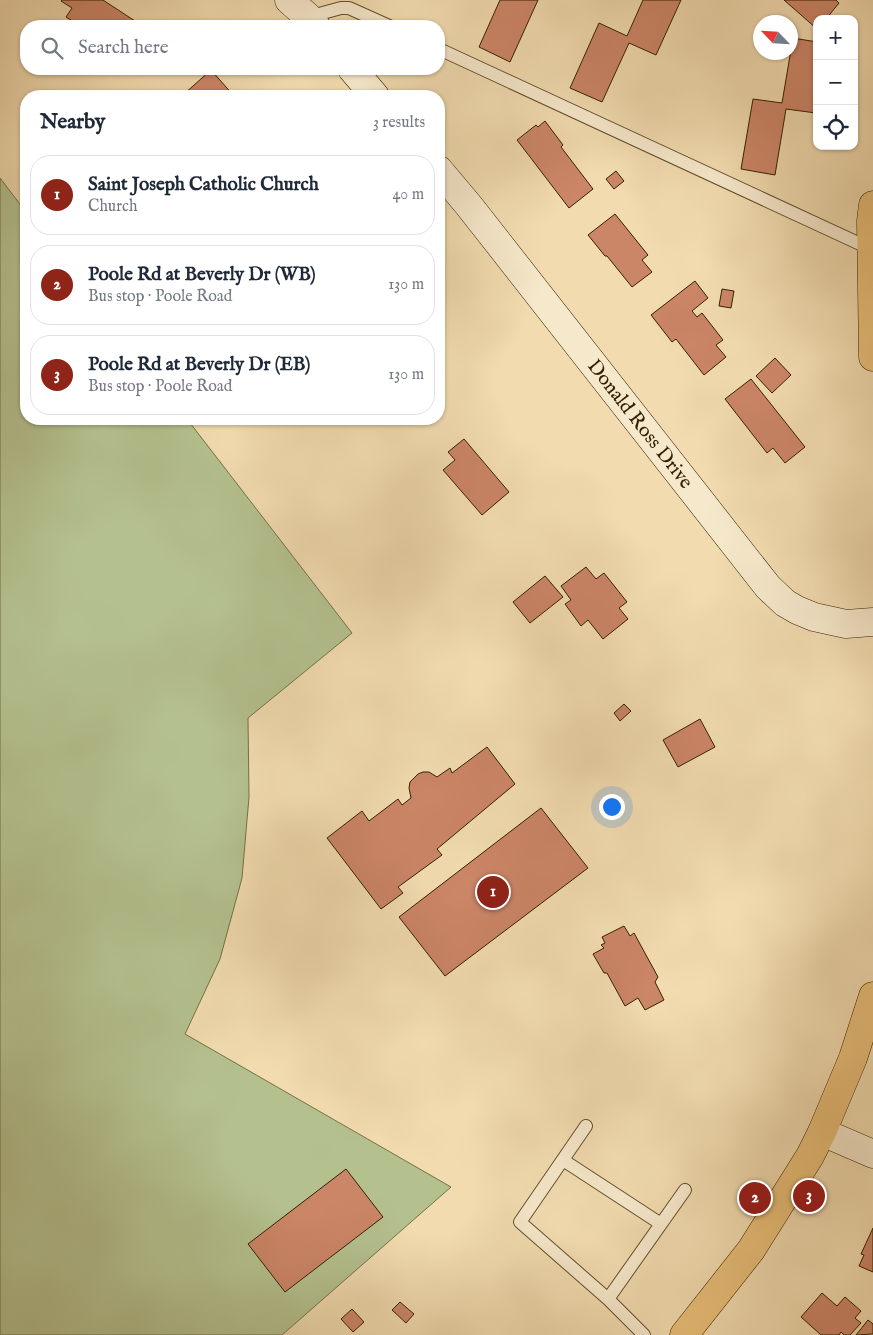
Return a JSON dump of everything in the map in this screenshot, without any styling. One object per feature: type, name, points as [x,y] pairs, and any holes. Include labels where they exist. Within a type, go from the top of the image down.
[{"type":"main road","points":[[873,205],[871,222],[873,357]]},
{"type":"main road","points":[[684,1335],[750,1250],[810,1156],[853,1058],[873,996]]},
{"type":"street","points":[[357,75],[371,90]]},
{"type":"street","name":"Donald Ross Drive","points":[[445,177],[470,206],[768,587],[785,603],[814,617],[846,624],[873,622]]},
{"type":"street","points":[[822,1132],[873,1154]]},
{"type":"lane","points":[[304,14],[349,8],[376,20]]},
{"type":"lane","points":[[445,52],[871,249]]},
{"type":"lane","points":[[586,1126],[520,1222],[608,1298],[644,1335]]},
{"type":"lane","points":[[563,1160],[661,1224]]},
{"type":"lane","points":[[608,1298],[685,1190]]},
{"type":"green space","points":[[0,178],[20,204],[20,425],[192,425],[352,633],[248,718],[249,797],[242,878],[220,959],[185,1034],[451,1187],[282,1335],[0,1335]]},
{"type":"building","points":[[103,0],[133,20],[71,20],[66,17],[72,8],[61,1]]},
{"type":"building","points":[[500,0],[538,0],[510,62],[479,47]]},
{"type":"building","points":[[643,0],[681,0],[656,55],[629,43],[602,102],[570,88],[599,23],[627,36]]},
{"type":"building","points":[[784,0],[836,0],[839,3],[829,15],[813,15],[813,25]]},
{"type":"building","points":[[798,39],[813,41],[813,113],[786,109],[775,175],[741,169],[753,99],[782,103],[789,60],[798,60]]},
{"type":"building","points":[[205,75],[215,75],[229,90],[188,90]]},
{"type":"building","points":[[545,121],[563,145],[561,147],[593,189],[569,208],[517,140],[536,125],[538,127]]},
{"type":"building","points":[[616,171],[624,181],[614,189],[606,179]]},
{"type":"building","points":[[615,214],[648,255],[642,260],[652,272],[632,287],[588,235]]},
{"type":"building","points":[[695,281],[708,298],[692,311],[697,317],[702,313],[723,340],[716,345],[726,357],[704,375],[676,339],[672,342],[651,315]]},
{"type":"building","points":[[722,289],[734,291],[731,308],[719,306]]},
{"type":"building","points":[[775,358],[791,375],[772,393],[756,376]]},
{"type":"building","points":[[751,379],[805,447],[785,463],[773,448],[767,453],[725,399]]},
{"type":"building","points":[[464,439],[509,492],[482,515],[443,470],[455,460],[448,452]]},
{"type":"building","points":[[586,567],[596,579],[604,573],[627,602],[619,608],[628,619],[603,639],[588,620],[581,626],[565,604],[571,600],[561,586]]},
{"type":"building","points":[[545,576],[563,597],[530,623],[513,602]]},
{"type":"building","points":[[624,704],[631,711],[620,721],[614,713]]},
{"type":"building","points":[[700,719],[715,747],[678,767],[663,740]]},
{"type":"building","points":[[487,747],[515,784],[437,849],[442,855],[398,887],[403,893],[381,909],[327,838],[362,811],[369,821],[398,799],[402,805],[411,798],[410,782],[418,774],[429,772],[437,777],[450,768],[452,773]]},
{"type":"building","points":[[541,808],[588,868],[445,976],[399,917]]},
{"type":"building","points":[[624,926],[630,936],[634,933],[658,977],[655,982],[664,1000],[645,1010],[638,998],[625,1006],[607,973],[604,973],[593,954],[604,948],[601,945],[605,943],[602,937]]},
{"type":"building","points":[[346,1169],[383,1217],[285,1292],[248,1244]]},
{"type":"building","points":[[873,1228],[873,1272],[859,1266],[864,1255],[861,1254]]},
{"type":"building","points":[[822,1293],[837,1306],[845,1297],[861,1311],[855,1318],[861,1323],[850,1335],[844,1335],[841,1332],[839,1335],[821,1335],[801,1317]]},
{"type":"building","points":[[400,1302],[414,1314],[406,1323],[392,1310]]},
{"type":"building","points":[[352,1309],[364,1322],[353,1332],[341,1319]]},
{"type":"building","points":[[868,1320],[873,1324],[873,1334],[856,1335]]},
{"type":"place","name":"Saint Joseph Catholic Church","points":[[493,892]]},
{"type":"place","name":"Poole Rd at Beverly Dr (EB)","points":[[809,1196]]},
{"type":"place","name":"Poole Rd at Beverly Dr (WB)","points":[[755,1198]]}]
